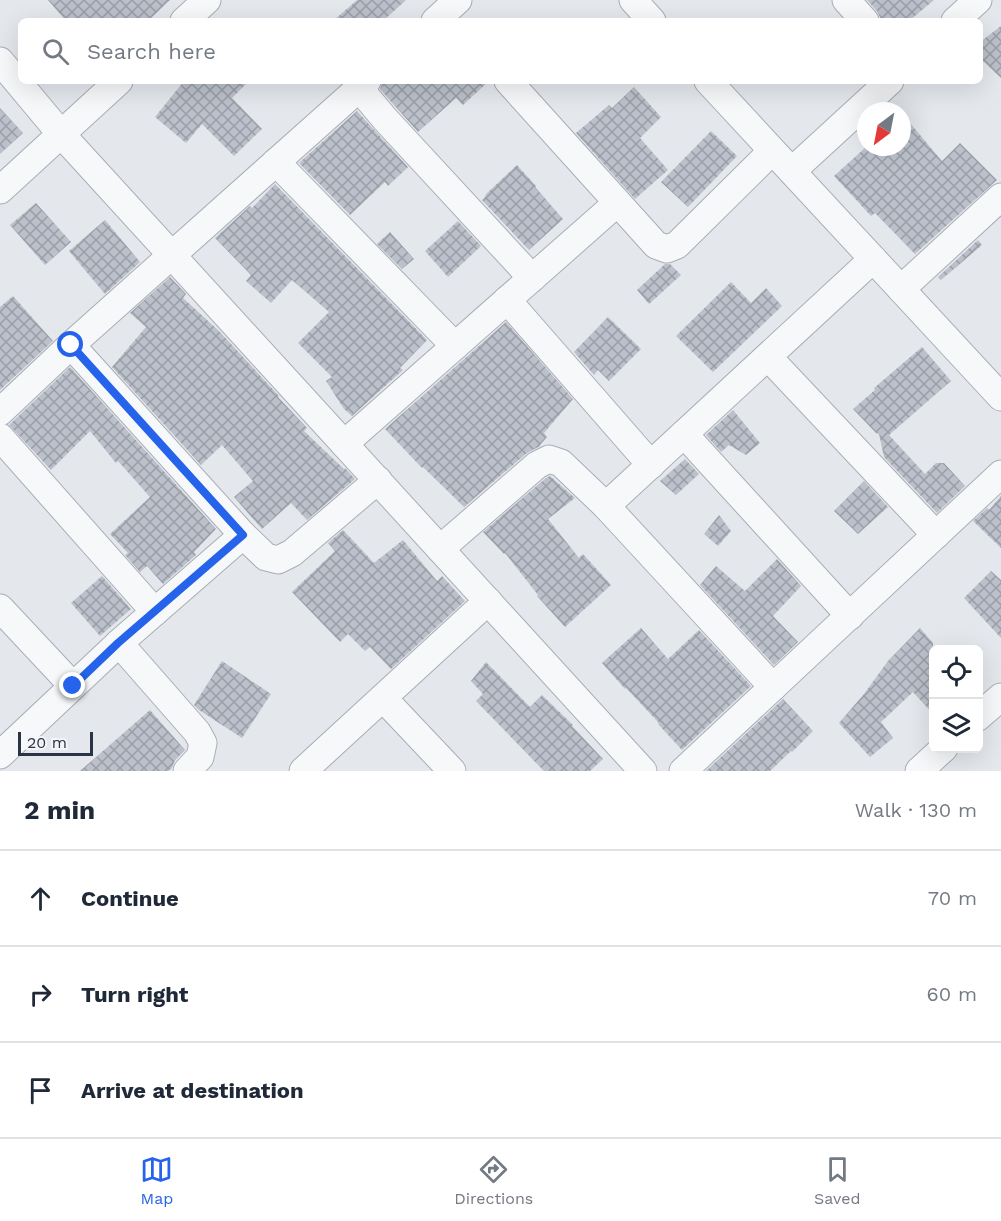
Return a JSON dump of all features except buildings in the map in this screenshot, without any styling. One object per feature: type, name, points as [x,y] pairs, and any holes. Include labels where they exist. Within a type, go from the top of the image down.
[{"type":"street","points":[[187,18],[207,0]]},
{"type":"street","points":[[633,0],[649,18]]},
{"type":"street","points":[[846,0],[862,18]]},
{"type":"street","points":[[958,18],[978,0]]},
{"type":"street","points":[[0,61],[18,83]]},
{"type":"street","points":[[19,84],[61,134],[643,771]]},
{"type":"street","points":[[0,190],[116,84]]},
{"type":"street","points":[[511,84],[656,245],[667,249],[677,245],[772,150]]},
{"type":"street","points":[[711,84],[1001,397]]},
{"type":"street","points":[[792,171],[887,84]]},
{"type":"street","points":[[0,412],[71,345],[363,85],[385,119],[532,278]]},
{"type":"street","points":[[276,162],[455,346]]},
{"type":"street","points":[[901,289],[1001,197]]},
{"type":"street","points":[[344,444],[617,203]]},
{"type":"street","points":[[606,506],[873,259]]},
{"type":"street","points":[[507,300],[651,465]]},
{"type":"street","points":[[71,345],[243,535],[266,557],[278,560],[292,553],[378,480]]},
{"type":"street","points":[[768,357],[936,535]]},
{"type":"street","points":[[684,434],[850,616]]},
{"type":"street","points":[[0,437],[155,612]]},
{"type":"street","points":[[440,549],[537,465],[549,459],[561,464],[606,506],[773,687]]},
{"type":"street","points":[[682,771],[1001,474]]},
{"type":"street","points":[[0,755],[118,643],[243,535]]},
{"type":"street","points":[[303,771],[488,601]]},
{"type":"street","points":[[0,608],[73,686]]},
{"type":"street","points":[[118,643],[197,732],[203,743],[200,757],[187,771]]},
{"type":"street","points":[[983,713],[1001,697]]},
{"type":"street","points":[[383,698],[452,771]]},
{"type":"street","points":[[919,771],[939,753]]},
{"type":"route","points":[[71,345],[243,535],[118,643],[73,686]]}]
